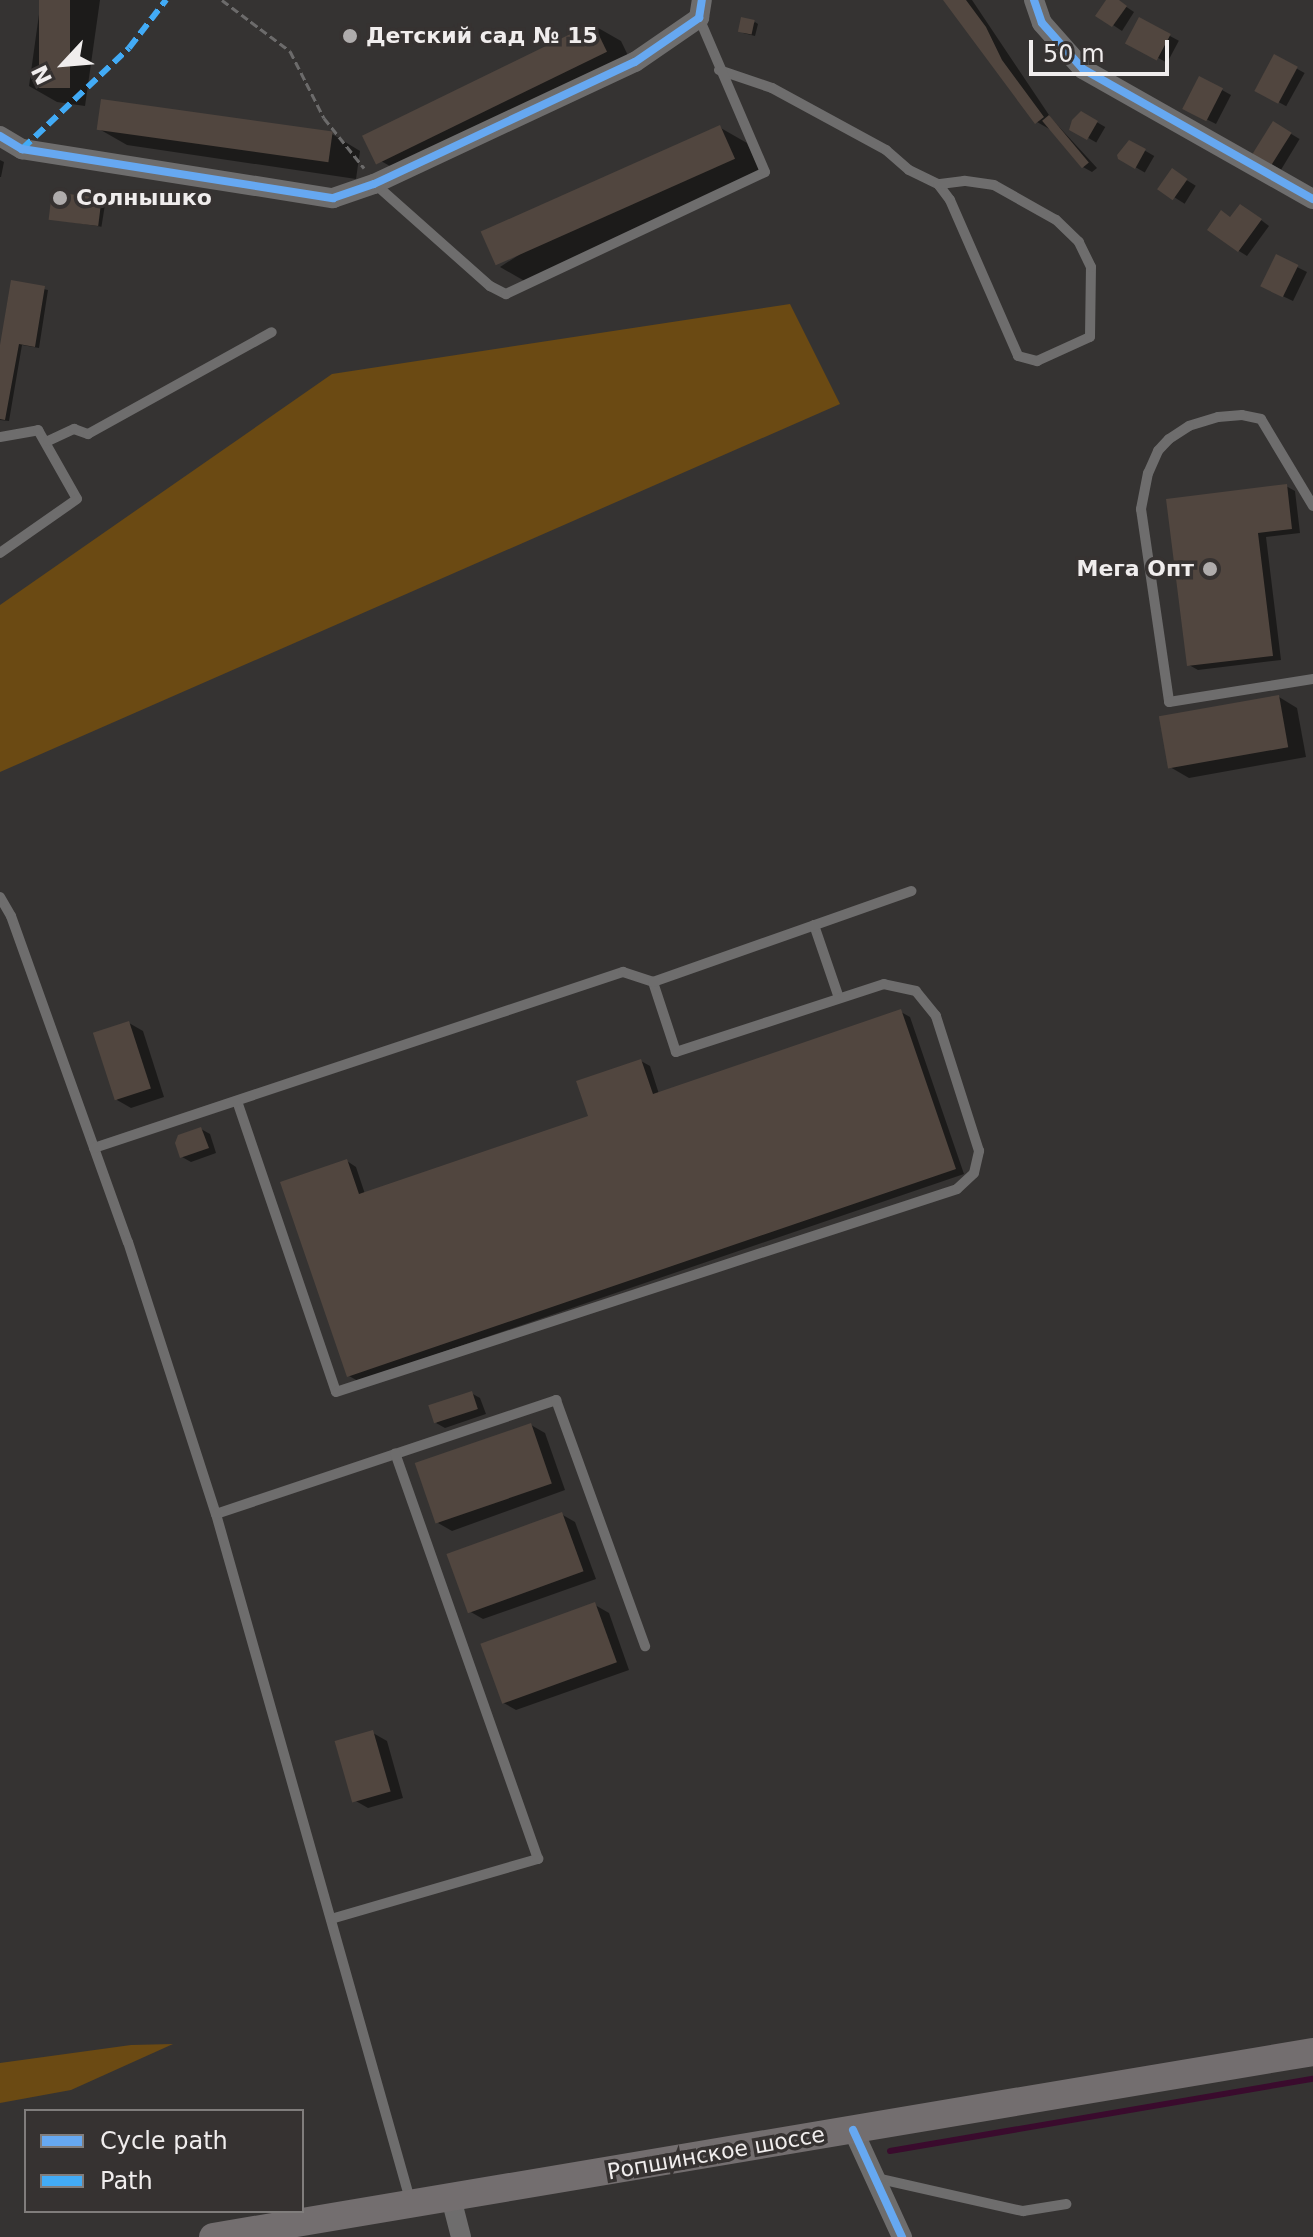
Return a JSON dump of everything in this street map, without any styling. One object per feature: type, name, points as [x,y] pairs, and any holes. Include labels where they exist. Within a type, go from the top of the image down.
[{"type":"main road","name":"Ропшинское шоссе","points":[[213,2237],[1313,2052]]},
{"type":"street","points":[[1034,0],[1042,23],[1083,69],[1313,199]]},
{"type":"street","points":[[0,136],[22,149],[333,198],[374,184],[635,62],[700,9]]},
{"type":"street","points":[[853,2130],[902,2237]]},
{"type":"street","points":[[451,2198],[461,2237]]},
{"type":"lane","points":[[374,184],[490,286],[506,294],[765,172],[719,70],[700,9]]},
{"type":"lane","points":[[719,70],[772,88],[886,150],[909,170],[938,184],[950,200],[1018,356],[1037,361],[1090,337],[1091,267],[1079,242],[1056,220],[994,185],[964,181],[938,184]]},
{"type":"lane","points":[[48,441],[74,429],[88,434],[272,332]]},
{"type":"lane","points":[[1313,506],[1261,419],[1242,415],[1218,417],[1189,426],[1169,439],[1158,451],[1148,473],[1141,509],[1169,702],[1313,679]]},
{"type":"lane","points":[[0,437],[38,430],[48,441],[77,499],[0,553]]},
{"type":"lane","points":[[94,1148],[623,972],[653,982],[911,891]]},
{"type":"lane","points":[[0,897],[11,916],[94,1148],[216,1514],[411,2205]]},
{"type":"lane","points":[[814,925],[839,998]]},
{"type":"lane","points":[[237,1101],[336,1392],[957,1189],[967,1182],[978,1163],[979,1151],[936,1016],[916,991],[884,984],[676,1052],[653,982]]},
{"type":"lane","points":[[216,1514],[556,1400],[645,1646]]},
{"type":"lane","points":[[331,1919],[538,1859],[395,1454]]},
{"type":"lane","points":[[875,2178],[1023,2211],[1066,2204]]},
{"type":"path","points":[[222,0],[290,51],[324,118],[362,165]]},
{"type":"shaded area","points":[[790,304],[840,404],[0,772],[0,605],[332,374]]},
{"type":"shaded area","points":[[173,2044],[71,2090],[0,2103],[0,2063],[131,2045]]},
{"type":"building","points":[[39,0],[70,0],[70,88],[39,88]]},
{"type":"building","points":[[943,0],[966,0],[986,27],[1002,60],[1044,117],[1035,124]]},
{"type":"building","points":[[1106,0],[1119,0],[1127,6],[1112,27],[1095,16]]},
{"type":"building","points":[[741,17],[755,20],[752,35],[738,32]]},
{"type":"building","points":[[1139,17],[1171,34],[1157,60],[1125,43]]},
{"type":"building","points":[[593,23],[607,52],[376,164],[362,136]]},
{"type":"building","points":[[1274,54],[1298,67],[1278,104],[1254,91]]},
{"type":"building","points":[[1199,76],[1223,88],[1206,121],[1182,109]]},
{"type":"building","points":[[101,99],[333,132],[328,162],[97,130]]},
{"type":"building","points":[[1081,111],[1098,121],[1087,140],[1069,130],[1072,120]]},
{"type":"building","points":[[1049,115],[1089,162],[1082,168],[1042,121]]},
{"type":"building","points":[[1273,121],[1292,133],[1270,167],[1252,155]]},
{"type":"building","points":[[720,125],[735,159],[496,265],[481,232]]},
{"type":"building","points":[[1129,140],[1146,149],[1135,169],[1118,159],[1117,155]]},
{"type":"building","points":[[1172,168],[1188,179],[1173,200],[1157,189]]},
{"type":"building","points":[[52,192],[102,198],[98,226],[49,220]]},
{"type":"building","points":[[1240,204],[1262,219],[1238,252],[1207,230],[1221,210],[1230,217]]},
{"type":"building","points":[[1276,254],[1298,265],[1283,297],[1260,286]]},
{"type":"building","points":[[11,280],[45,286],[35,347],[19,344],[5,420],[0,419],[0,345]]},
{"type":"building","points":[[1287,484],[1292,529],[1258,533],[1273,656],[1187,666],[1166,499]]},
{"type":"building","points":[[1279,695],[1288,747],[1168,768],[1159,716]]},
{"type":"building","points":[[901,1009],[956,1169],[347,1377],[280,1182],[347,1159],[359,1194],[588,1116],[576,1081],[641,1059],[653,1094]]},
{"type":"building","points":[[129,1021],[151,1089],[115,1100],[93,1033]]},
{"type":"building","points":[[201,1127],[209,1148],[180,1158],[175,1143],[178,1135]]},
{"type":"building","points":[[472,1391],[478,1409],[434,1423],[428,1405]]},
{"type":"building","points":[[531,1423],[552,1484],[436,1524],[415,1463]]},
{"type":"building","points":[[562,1512],[584,1571],[468,1613],[446,1554]]},
{"type":"building","points":[[595,1602],[617,1662],[502,1704],[480,1644]]},
{"type":"building","points":[[373,1730],[391,1792],[352,1803],[335,1741]]},
{"type":"waterway","points":[[890,2151],[1313,2079]]},
{"type":"marked path","points":[[22,149],[129,48],[166,0]]},
{"type":"cycle path","points":[[0,136],[22,149],[333,198],[374,184],[635,62],[699,18],[702,0]]},
{"type":"cycle path","points":[[1034,0],[1042,23],[1083,69],[1313,199]]},
{"type":"cycle path","points":[[853,2130],[902,2237]]},
{"type":"place","name":"Детский сад № 15","points":[[350,36]]},
{"type":"place","name":"Солнышко","points":[[60,198]]},
{"type":"place","name":"Мега Опт","points":[[1210,569]]}]
